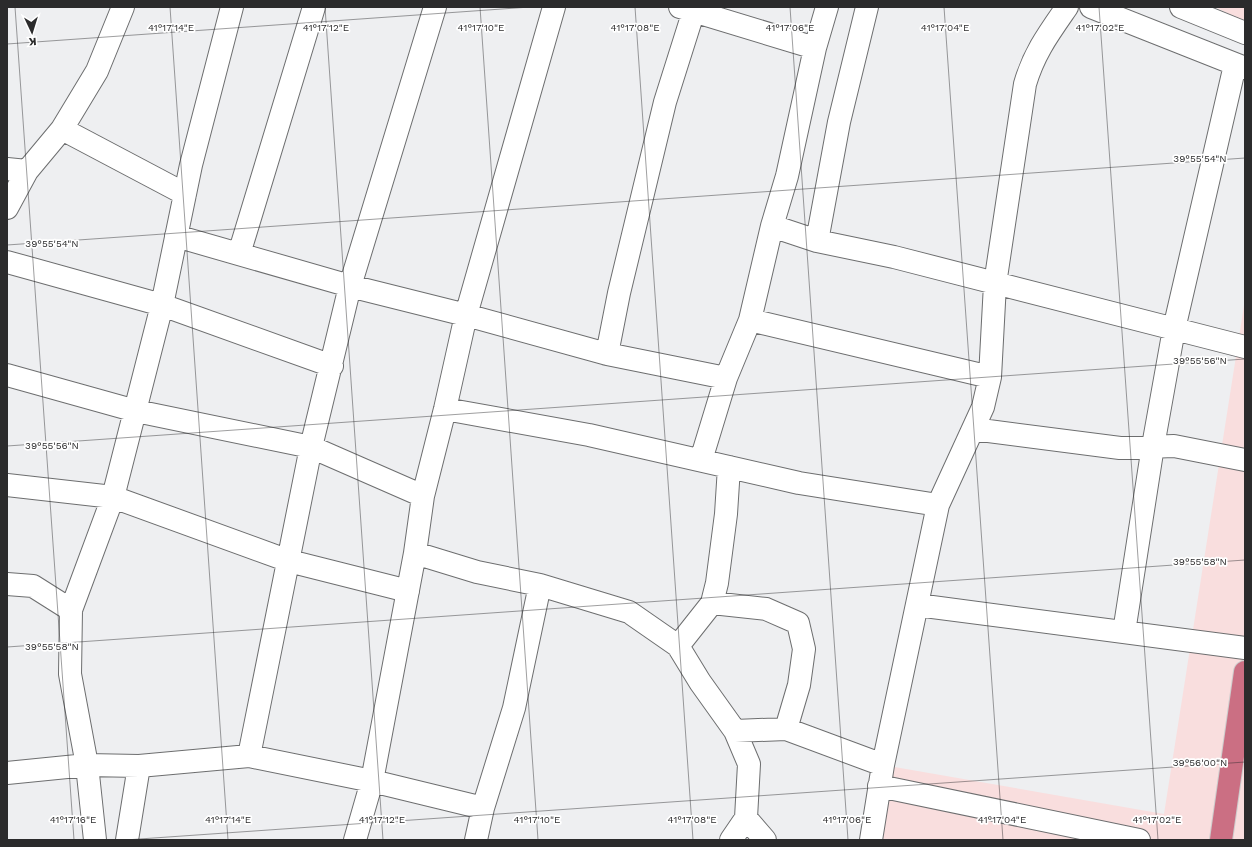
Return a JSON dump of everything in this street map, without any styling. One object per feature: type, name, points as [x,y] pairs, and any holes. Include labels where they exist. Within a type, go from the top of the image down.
[{"type":"highway","points":[[1221,840],[1245,672]]},
{"type":"street","points":[[7,208],[17,170],[62,129],[97,71],[123,7]]},
{"type":"street","points":[[95,840],[87,765],[70,674],[71,610],[113,497],[136,412],[162,305],[185,194],[232,7]]},
{"type":"street","points":[[239,254],[314,7]]},
{"type":"street","points":[[249,756],[311,447],[332,366],[350,286],[435,7]]},
{"type":"street","points":[[355,840],[372,781],[415,553],[423,496],[445,409],[466,314],[554,7]]},
{"type":"street","points":[[701,460],[726,378],[750,320],[772,226],[787,176],[815,48],[827,7]]},
{"type":"street","points":[[817,242],[839,122],[867,7]]},
{"type":"street","points":[[871,840],[881,776],[938,505],[983,406],[990,377],[995,284],[1025,84],[1032,62],[1043,41],[1066,7]]},
{"type":"street","points":[[1091,7],[1240,67],[1174,329],[1152,446],[1124,632]]},
{"type":"street","points":[[1181,7],[1245,33]]},
{"type":"street","points":[[607,354],[619,293],[665,102],[690,8],[815,48]]},
{"type":"street","points":[[62,129],[185,194]]},
{"type":"street","points":[[772,226],[817,242],[894,257],[1245,347]]},
{"type":"street","points":[[176,236],[350,286],[466,314],[607,354],[726,378]]},
{"type":"street","points":[[7,262],[162,305],[332,366]]},
{"type":"street","points":[[750,320],[990,377]]},
{"type":"street","points":[[7,375],[136,412],[311,447],[423,496]]},
{"type":"street","points":[[445,409],[589,435],[799,483],[938,505]]},
{"type":"street","points":[[973,429],[1120,448],[1174,446],[1245,460]]},
{"type":"street","points":[[678,646],[712,603],[726,514],[729,467]]},
{"type":"street","points":[[7,485],[113,497],[289,561],[408,590]]},
{"type":"street","points":[[415,553],[477,572],[540,585],[629,612],[678,646],[700,682],[735,731],[749,764],[746,818],[731,840]]},
{"type":"street","points":[[7,584],[33,586],[71,610]]},
{"type":"street","points":[[476,840],[514,708],[540,585]]},
{"type":"street","points":[[712,603],[766,609],[798,623],[804,649],[798,685],[786,729]]},
{"type":"street","points":[[918,605],[1245,648]]},
{"type":"street","points":[[735,731],[786,729],[881,776],[1139,840]]},
{"type":"street","points":[[7,773],[87,765],[138,766],[249,756],[372,781],[484,808]]},
{"type":"street","points":[[127,840],[138,766]]},
{"type":"street","points":[[746,818],[765,840]]},
{"type":"shaded area","points":[[1215,7],[1245,7],[1245,22]]},
{"type":"shaded area","points":[[1245,299],[1245,840],[871,840],[883,765],[1164,814]]}]
